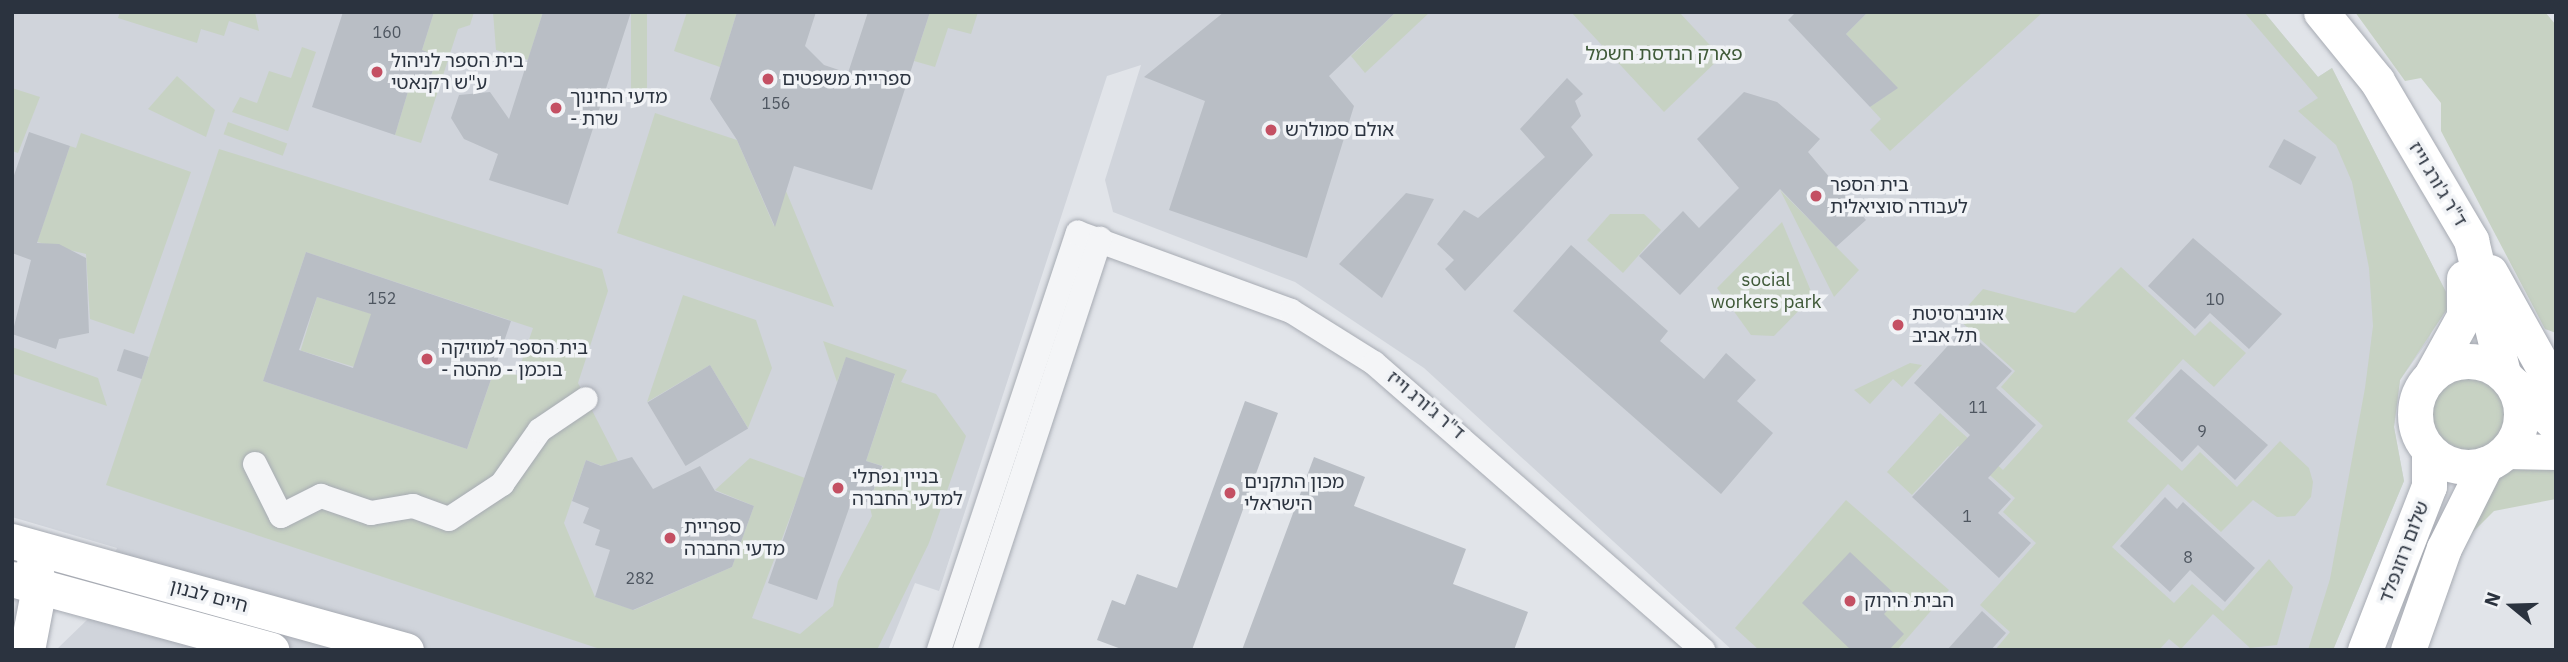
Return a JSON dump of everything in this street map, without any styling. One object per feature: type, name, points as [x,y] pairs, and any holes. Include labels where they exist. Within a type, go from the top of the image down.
[{"type":"street","name":"ד\"ר ג'ורג וייז","points":[[2321,12],[2377,81],[2471,240],[2508,378]]},
{"type":"street","name":"ד\"ר ג'ורג וייז","points":[[2350,51],[2463,263],[2464,316],[2432,374]]},
{"type":"street","name":"ד\"ר ג'ורג וייז","points":[[1089,236],[1162,260],[1305,318],[1407,386],[1703,650]]},
{"type":"street","points":[[965,650],[1076,309],[1089,236]]},
{"type":"street","points":[[939,650],[1089,236]]},
{"type":"street","points":[[2471,240],[2556,390]]},
{"type":"street","points":[[1076,309],[1112,264],[1162,260]]},
{"type":"street","points":[[2556,425],[2508,378],[2468,361],[2432,374],[2414,412],[2429,451],[2455,466],[2496,458],[2556,452]]},
{"type":"street","points":[[2496,458],[2521,411],[2508,378]]},
{"type":"street","points":[[255,464],[281,516],[321,496],[371,513],[413,506],[449,519],[502,484],[540,430],[586,399]]},
{"type":"street","name":"שלום רוזנפלד","points":[[2365,650],[2429,486],[2429,451]]},
{"type":"street","name":"שלום רוזנפלד","points":[[2408,650],[2444,548],[2496,458]]},
{"type":"street","points":[[18,551],[26,583],[27,650]]},
{"type":"street","name":"חיים לבנון","points":[[18,551],[406,650]]},
{"type":"street","name":"חיים לבנון","points":[[26,583],[271,650]]},
{"type":"shaded area","name":"אוניברסיטת תל אביב","points":[[12,12],[2264,12],[2318,77],[2332,68],[2446,292],[2428,341],[2400,380],[2394,427],[2404,481],[2333,650],[1732,650],[1424,368],[1295,282],[1113,212],[1105,180],[1141,65],[1107,76],[939,591],[915,583],[888,650],[56,650],[89,618],[117,548],[12,517]]},
{"type":"green space","points":[[120,12],[255,12],[259,31],[229,21],[224,36],[201,29],[197,43],[118,18]]},
{"type":"green space","points":[[434,12],[474,12],[470,25],[458,29],[421,143],[395,135],[409,88],[426,92],[437,57],[422,50]]},
{"type":"green space","points":[[493,12],[543,12],[528,60],[496,50]]},
{"type":"green space","points":[[631,12],[647,12],[647,99],[631,99]]},
{"type":"green space","points":[[687,12],[737,12],[720,67],[674,51]]},
{"type":"green space","points":[[930,12],[978,12],[971,34],[948,28],[935,67],[914,61]]},
{"type":"green space","points":[[1396,12],[1430,12],[1365,73],[1351,56]]},
{"type":"green space","name":"פארק הנדסת חשמל","points":[[1571,12],[1679,12],[1721,57],[1664,112]]},
{"type":"green space","points":[[1868,12],[2043,12],[1890,151],[1870,130],[1881,119],[1870,107],[1897,88],[1846,34]]},
{"type":"green space","points":[[2244,12],[2264,12],[2318,77],[2332,68],[2446,292],[2447,309],[2400,380],[2394,427],[2404,481],[2333,650],[2308,650],[2330,579],[2365,388],[2373,326],[2369,268],[2352,182],[2336,145],[2298,111],[2318,98]]},
{"type":"green space","points":[[2355,12],[2545,12],[2556,25],[2556,333],[2545,329],[2441,131],[2441,103],[2421,78],[2405,81]]},
{"type":"green space","points":[[302,47],[316,52],[288,131],[232,112],[240,97],[257,103],[269,71],[291,78]]},
{"type":"green space","points":[[177,76],[215,110],[206,137],[148,109]]},
{"type":"green space","points":[[12,88],[40,97],[18,153],[12,151]]},
{"type":"green space","points":[[655,113],[737,140],[774,226],[786,191],[834,307],[617,233]]},
{"type":"green space","points":[[228,122],[287,144],[283,156],[224,134]]},
{"type":"green space","points":[[81,133],[191,172],[134,334],[90,319],[86,254],[37,242],[70,146],[76,148]]},
{"type":"green space","points":[[219,149],[602,269],[608,291],[578,383],[618,461],[602,466],[586,460],[564,523],[595,597],[634,610],[732,567],[754,506],[715,490],[750,458],[805,478],[752,618],[800,634],[833,606],[838,581],[872,516],[869,503],[883,466],[866,461],[895,375],[846,358],[837,382],[823,341],[907,370],[901,382],[936,394],[966,436],[929,543],[877,650],[603,650],[106,485]],"holes":[[[306,252],[533,328],[517,375],[495,368],[467,449],[263,381]]]},
{"type":"green space","points":[[1780,190],[1859,270],[1834,297]]},
{"type":"green space","points":[[1610,214],[1644,214],[1661,230],[1623,273],[1587,240]]},
{"type":"green space","name":"social workers park","points":[[1782,222],[1813,296],[1774,336],[1751,335],[1717,288]]},
{"type":"green space","points":[[2121,267],[2195,336],[2210,321],[2246,353],[2214,387],[2183,359],[2127,421],[2182,471],[2200,452],[2237,487],[2280,441],[2309,468],[2313,482],[2311,497],[2295,516],[2277,517],[2253,500],[2221,532],[2168,484],[2112,547],[2174,603],[2192,584],[2223,611],[2269,559],[2293,587],[2277,645],[2250,648],[2213,614],[2181,649],[2169,639],[2159,650],[1995,650],[2010,632],[1980,605],[2036,543],[2003,512],[2015,498],[1958,446],[1912,495],[1887,472],[1940,413],[2003,470],[2043,426],[2001,387],[2015,371],[1957,318],[1983,289],[2075,313]]},
{"type":"green space","points":[[683,295],[756,320],[772,368],[748,428],[710,365],[647,402]]},
{"type":"green space","points":[[317,297],[372,314],[355,367],[301,351]]},
{"type":"green space","points":[[12,347],[98,378],[107,406],[14,374],[12,378]]},
{"type":"green space","points":[[1910,363],[1922,365],[1902,387],[1893,379],[1870,404],[1854,390]]},
{"type":"green space","points":[[2460,372],[2476,372],[2491,378],[2503,390],[2509,413],[2503,436],[2491,448],[2476,454],[2460,454],[2445,448],[2433,436],[2427,421],[2427,405],[2433,390],[2445,378]]},
{"type":"green space","points":[[2556,462],[2556,499],[2494,511],[2463,542],[2492,481],[2518,465]]},
{"type":"green space","points":[[1846,500],[1949,590],[1897,650],[1759,650],[1735,628]]},
{"type":"building","name":"בית הספר לניהול ע\"ש רקנאטי","points":[[343,12],[434,12],[422,50],[438,56],[425,92],[409,88],[395,135],[312,107]]},
{"type":"building","name":"מדעי החינוך - שרת","points":[[543,12],[631,12],[568,205],[489,180],[498,154],[464,139],[451,118],[459,95],[490,92],[509,119]]},
{"type":"building","points":[[737,12],[816,12],[805,46],[824,65],[848,73],[868,12],[930,12],[872,190],[794,166],[775,227],[737,140],[710,99]]},
{"type":"building","name":"אולם סמולרש","points":[[1224,12],[1396,12],[1329,76],[1354,106],[1307,258],[1169,210],[1205,101],[1144,77]]},
{"type":"building","points":[[1796,12],[1868,12],[1846,34],[1898,88],[1870,107],[1788,20]]},
{"type":"building","points":[[1567,78],[1583,94],[1575,101],[1581,116],[1571,127],[1593,155],[1465,291],[1445,269],[1454,260],[1437,244],[1464,210],[1478,218],[1545,157],[1520,129]]},
{"type":"building","name":"בית הספר לעבודה סוציאלית","points":[[1744,92],[1777,102],[1820,139],[1808,152],[1866,220],[1836,247],[1780,189],[1680,295],[1639,256],[1683,211],[1699,228],[1739,188],[1697,139]]},
{"type":"building","points":[[29,132],[70,146],[37,243],[59,244],[86,258],[89,333],[59,339],[56,349],[12,334],[31,260],[12,253],[12,181]]},
{"type":"building","points":[[2284,139],[2316,157],[2301,185],[2268,167]]},
{"type":"building","points":[[1406,193],[1434,199],[1382,298],[1339,264]]},
{"type":"building","points":[[2193,238],[2282,314],[2249,349],[2210,313],[2195,329],[2148,286]]},
{"type":"building","points":[[1571,245],[1668,331],[1660,341],[1704,379],[1726,353],[1756,380],[1737,401],[1773,433],[1721,494],[1513,311]]},
{"type":"building","name":"בית הספר למוזיקה - בוכמן - מהטה","points":[[306,252],[511,321],[467,449],[263,381]],"holes":[[[317,297],[371,314],[353,368],[299,350]]]},
{"type":"building","points":[[1964,328],[2012,371],[1996,388],[2036,425],[1988,478],[2011,499],[1998,513],[2031,543],[1999,578],[1912,497],[1970,435],[1914,383]]},
{"type":"building","points":[[124,349],[149,357],[142,379],[117,371]]},
{"type":"building","name":"בניין נפתלי למדעי החברה","points":[[846,357],[895,374],[866,461],[882,466],[869,503],[853,497],[817,600],[768,583]]},
{"type":"building","points":[[710,365],[748,428],[686,466],[647,403]]},
{"type":"building","points":[[2181,369],[2268,445],[2235,480],[2198,445],[2182,462],[2135,418]]},
{"type":"building","name":"מכון התקנים הישראלי","points":[[1245,401],[1278,413],[1192,650],[1124,650],[1097,640],[1112,600],[1125,605],[1137,574],[1177,588]]},
{"type":"building","name":"ספריית מדעי החברה","points":[[632,457],[653,489],[700,466],[715,491],[754,506],[732,567],[633,610],[595,597],[610,550],[595,545],[600,530],[583,523],[589,508],[572,501],[586,460],[601,466]]},
{"type":"building","name":"מכון התקנים הישראלי","points":[[1314,457],[1365,477],[1354,506],[1466,549],[1453,584],[1528,612],[1514,650],[1242,650]]},
{"type":"building","points":[[2165,497],[2177,509],[2183,502],[2255,568],[2225,602],[2190,570],[2170,592],[2120,546]]},
{"type":"building","name":"הבית הירוק","points":[[1850,552],[1899,598],[1884,614],[1904,634],[1889,650],[1851,650],[1802,603]]},
{"type":"building","points":[[1982,611],[2006,633],[1991,650],[1947,650]]},
{"type":"place","name":"בית הספר לניהול ע\"ש רקנאטי","points":[[377,72]]},
{"type":"place","name":"ספריית משפטים","points":[[768,79]]},
{"type":"place","name":"מדעי החינוך - שרת","points":[[556,108]]},
{"type":"place","name":"אולם סמולרש","points":[[1271,130]]},
{"type":"place","name":"בית הספר לעבודה סוציאלית","points":[[1816,196]]},
{"type":"place","name":"אוניברסיטת תל אביב","points":[[1898,325]]},
{"type":"place","name":"בית הספר למוזיקה - בוכמן - מהטה","points":[[427,359]]},
{"type":"place","name":"בניין נפתלי למדעי החברה","points":[[838,488]]},
{"type":"place","name":"מכון התקנים הישראלי","points":[[1230,493]]},
{"type":"place","name":"ספריית מדעי החברה","points":[[670,538]]},
{"type":"place","name":"הבית הירוק","points":[[1850,601]]}]
